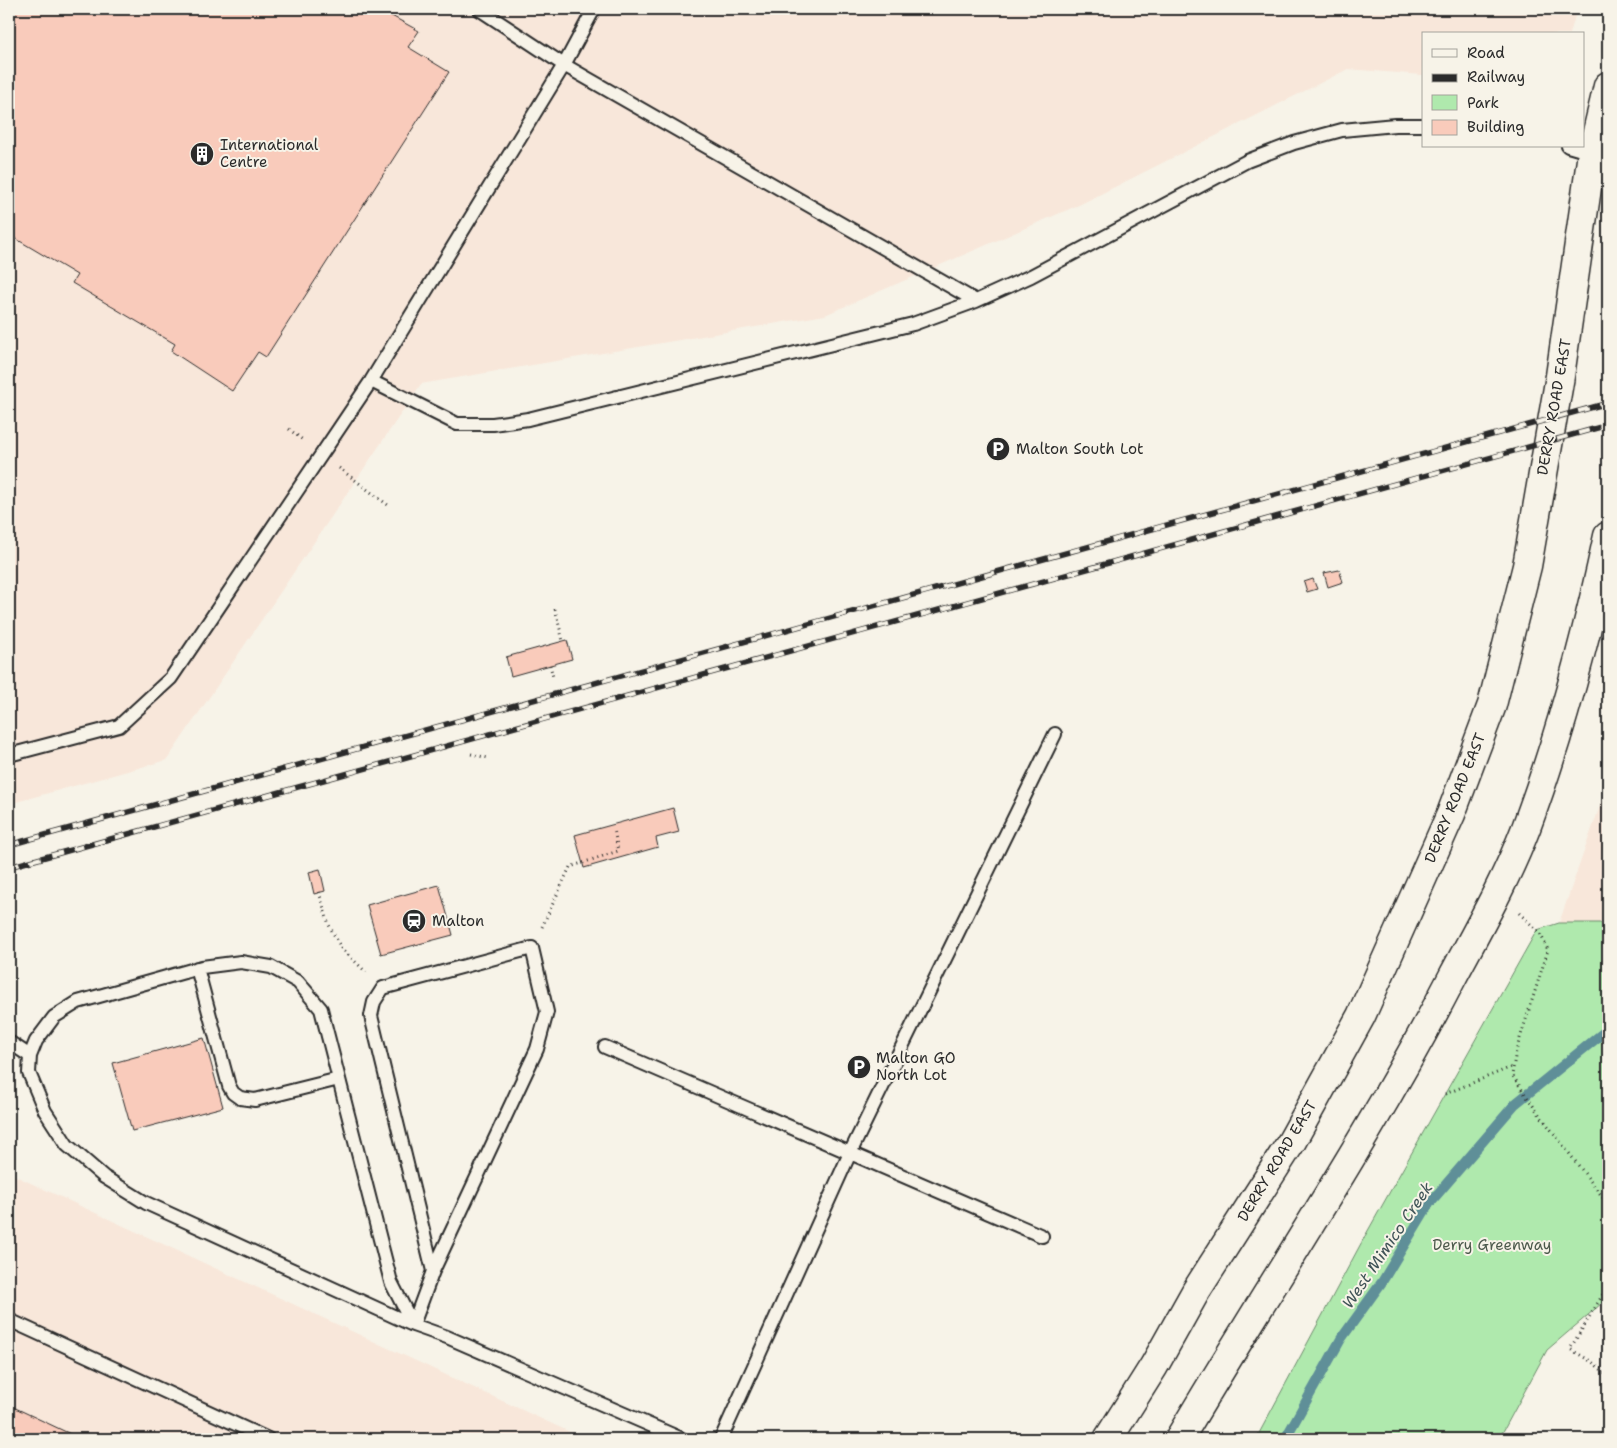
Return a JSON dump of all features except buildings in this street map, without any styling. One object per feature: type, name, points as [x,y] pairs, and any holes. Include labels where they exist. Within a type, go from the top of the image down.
[{"type":"main road","name":"DERRY ROAD EAST","points":[[1584,141],[1608,86]]},
{"type":"main road","name":"DERRY ROAD EAST","points":[[1108,1439],[1154,1366],[1196,1291],[1292,1141],[1362,1016],[1452,814],[1492,705],[1527,566],[1560,376],[1580,150]]},
{"type":"main road","points":[[1179,1439],[1343,1172],[1397,1080],[1498,891],[1525,829],[1567,704],[1608,536]]},
{"type":"lane","points":[[479,9],[564,65],[976,301]]},
{"type":"lane","points":[[9,755],[119,726],[170,678],[371,382],[564,65],[594,9]]},
{"type":"lane","points":[[371,382],[457,424],[493,424],[528,418],[912,324],[976,301],[1048,268],[1247,161],[1294,143],[1342,130],[1395,125],[1422,125]]},
{"type":"lane","points":[[721,1439],[850,1153],[1055,734]]},
{"type":"lane","points":[[413,1325],[433,1272],[537,1049],[547,1012],[532,948],[383,988],[374,1002],[371,1016],[433,1272]]},
{"type":"lane","points":[[413,1325],[391,1282],[320,1009],[298,982],[271,967],[241,962],[197,968],[78,1002],[54,1017],[36,1041],[30,1056],[30,1073],[45,1112],[67,1145],[104,1177],[146,1203],[413,1325],[447,1337],[682,1439]]},
{"type":"lane","points":[[197,968],[229,1086],[233,1093],[240,1098],[255,1100],[339,1079]]},
{"type":"lane","points":[[9,1042],[30,1056]]},
{"type":"lane","points":[[605,1047],[1042,1236]]},
{"type":"lane","points":[[9,1320],[268,1439]]},
{"type":"path","points":[[556,609],[563,641]]},
{"type":"path","points":[[550,665],[553,677]]},
{"type":"path","points":[[471,754],[488,758]]},
{"type":"path","points":[[532,948],[570,867],[618,851],[614,829]]},
{"type":"path","points":[[1498,891],[1540,933],[1548,950],[1516,1051],[1512,1075],[1536,1110],[1608,1204]]},
{"type":"path","points":[[319,892],[329,925],[340,948],[383,988]]},
{"type":"path","points":[[1445,1094],[1514,1066]]},
{"type":"path","points":[[1608,1286],[1570,1350],[1592,1362],[1608,1375]]},
{"type":"shaded area","points":[[9,9],[1577,9],[1571,32],[1422,32],[1422,75],[1348,69],[1081,204],[825,315],[421,384],[167,760],[9,804]]},
{"type":"shaded area","points":[[1608,779],[1608,923],[1559,923],[1602,800]]},
{"type":"shaded area","points":[[9,1173],[585,1439],[9,1439]]},
{"type":"green space","name":"Derry Greenway","points":[[1559,923],[1608,923],[1608,1298],[1547,1350],[1499,1439],[1256,1439],[1365,1236],[1537,930]]},
{"type":"waterway","name":"West Mimico Creek","points":[[1285,1439],[1341,1339],[1382,1282],[1429,1204],[1515,1104],[1608,1029]]},
{"type":"railway","points":[[9,845],[1608,403]]},
{"type":"railway","points":[[9,867],[1608,425]]},
{"type":"place","name":"International Centre","points":[[202,154]]},
{"type":"place","name":"Malton South Lot","points":[[998,449]]},
{"type":"place","name":"Malton","points":[[414,921]]},
{"type":"place","name":"Malton GO North Lot","points":[[859,1067]]}]
